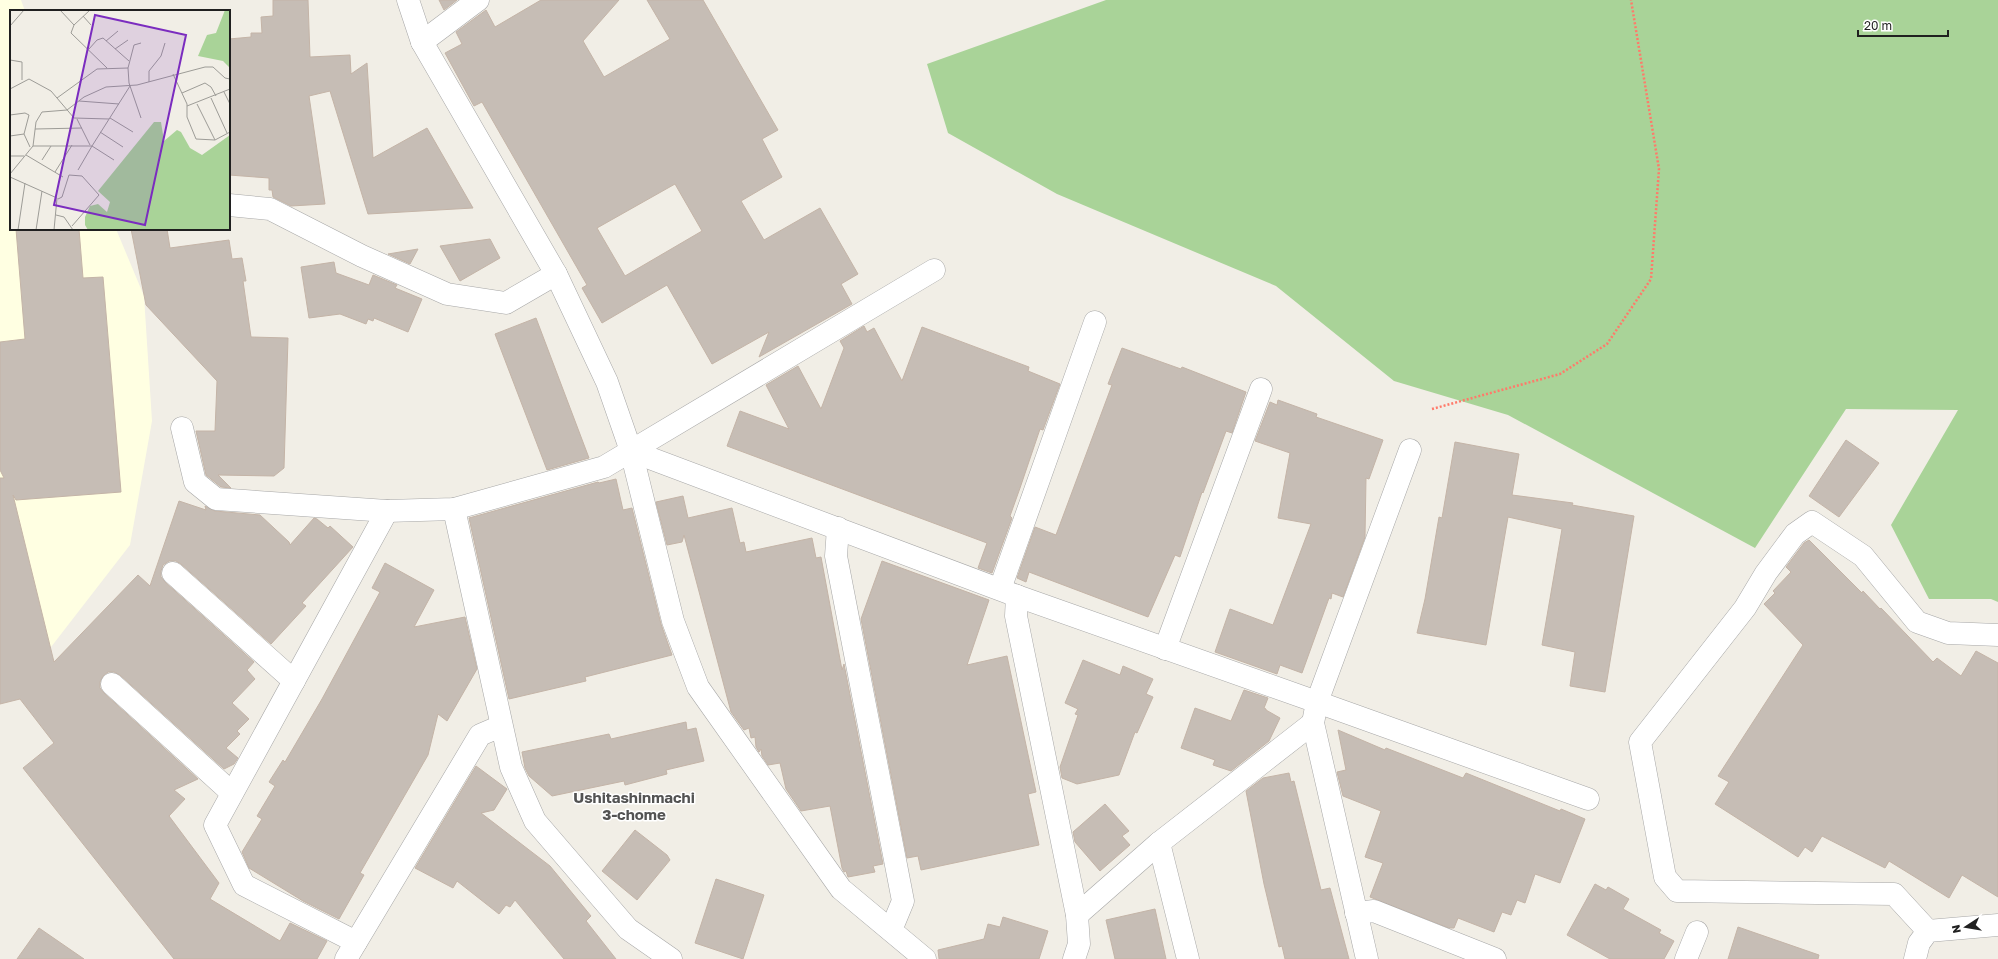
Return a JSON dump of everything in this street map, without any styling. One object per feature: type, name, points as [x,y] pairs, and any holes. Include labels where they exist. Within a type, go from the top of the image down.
[{"type":"street","points":[[408,0],[422,42],[556,274],[607,382],[631,451],[673,621],[698,687],[841,889],[925,959]]},
{"type":"street","points":[[422,42],[478,0]]},
{"type":"street","points":[[230,205],[270,209],[362,256],[447,294],[506,303],[556,274]]},
{"type":"street","points":[[182,428],[195,482],[216,499],[387,511],[454,509],[604,467],[934,270]]},
{"type":"street","points":[[1074,959],[1079,944],[1077,915],[1016,616],[1009,592],[1095,322]]},
{"type":"street","points":[[1165,649],[1261,389]]},
{"type":"street","points":[[1077,915],[1159,843],[1315,712],[1410,450]]},
{"type":"street","points":[[631,451],[1165,649],[1315,712],[1588,800]]},
{"type":"street","points":[[454,509],[511,767],[535,821],[628,929],[671,959]]},
{"type":"street","points":[[387,511],[215,825],[244,885],[351,950],[480,735],[501,726]]},
{"type":"street","points":[[1928,931],[1894,894],[1678,891],[1665,877],[1640,742],[1745,608],[1766,573],[1795,534],[1812,522],[1863,556],[1917,622],[1948,633],[1998,635]]},
{"type":"street","points":[[838,528],[836,556],[903,900],[891,930]]},
{"type":"street","points":[[173,573],[294,682]]},
{"type":"street","points":[[112,684],[232,793]]},
{"type":"street","points":[[1315,712],[1367,959]]},
{"type":"street","points":[[1159,843],[1188,959]]},
{"type":"street","points":[[1356,912],[1374,911],[1495,959]]},
{"type":"street","points":[[1915,959],[1919,943],[1928,931],[1998,925]]},
{"type":"street","points":[[1686,959],[1697,932]]},
{"type":"path","points":[[1432,409],[1560,374],[1607,344],[1651,279],[1659,169],[1631,0]]},
{"type":"shaded area","points":[[0,0],[21,0],[25,10],[10,10],[10,230],[116,230],[144,296],[152,421],[130,545],[17,691],[0,687]]},
{"type":"green space","points":[[1106,0],[1998,0],[1998,602],[1991,599],[1929,599],[1891,525],[1958,410],[1846,409],[1755,548],[1508,415],[1394,381],[1276,286],[1057,194],[948,133],[927,64]]},
{"type":"building","points":[[273,0],[308,0],[310,57],[350,55],[351,74],[367,63],[373,158],[427,128],[473,208],[368,214],[330,91],[309,96],[325,204],[291,206],[273,197],[272,190],[269,190],[269,178],[230,175],[230,39],[251,37],[251,33],[262,33],[261,17],[273,16]]},
{"type":"building","points":[[439,0],[457,0],[444,10]]},
{"type":"building","points":[[541,0],[619,0],[583,41],[604,77],[670,39],[647,0],[703,0],[778,130],[762,139],[782,177],[741,201],[764,240],[820,208],[858,274],[841,284],[852,304],[759,357],[769,332],[712,364],[667,285],[602,323],[582,288],[587,285],[482,102],[474,106],[445,53],[462,44],[456,32],[486,10],[495,27]],"holes":[[[675,184],[702,231],[625,276],[597,228]]]},
{"type":"building","points":[[16,230],[79,230],[83,278],[103,277],[121,492],[16,500],[13,495],[54,662],[138,575],[150,586],[179,501],[206,510],[205,506],[215,511],[260,515],[289,542],[290,545],[314,518],[328,528],[330,526],[353,547],[302,603],[306,606],[271,644],[181,564],[176,561],[169,561],[163,565],[161,577],[165,582],[254,662],[247,670],[255,679],[232,703],[249,719],[237,731],[240,734],[226,748],[238,758],[234,764],[224,769],[120,675],[114,672],[108,672],[103,676],[100,682],[100,688],[104,693],[198,779],[174,790],[185,799],[169,816],[219,883],[210,899],[280,941],[290,923],[327,941],[317,959],[174,959],[23,768],[54,743],[20,699],[0,704],[0,478],[4,478],[0,470],[0,342],[25,339]]},
{"type":"building","points":[[131,230],[167,230],[170,248],[229,240],[232,259],[242,258],[246,281],[243,281],[251,337],[288,338],[284,468],[274,476],[218,475],[231,488],[221,487],[206,475],[196,431],[215,431],[217,381],[146,305]]},
{"type":"building","points":[[490,239],[500,258],[460,281],[440,246]]},
{"type":"building","points":[[418,249],[410,264],[388,254]]},
{"type":"building","points":[[334,262],[336,273],[369,285],[373,275],[397,285],[395,288],[422,299],[408,332],[374,318],[373,321],[368,319],[366,324],[340,314],[309,318],[301,267]]},
{"type":"building","points":[[536,318],[589,458],[547,470],[495,334]]},
{"type":"building","points":[[864,326],[867,332],[874,328],[902,381],[922,327],[1029,367],[1028,371],[1060,384],[1043,430],[1040,429],[1010,516],[1012,518],[992,573],[978,568],[987,543],[727,446],[740,411],[789,429],[766,385],[798,366],[821,409],[844,348],[840,341]]},
{"type":"building","points":[[1122,348],[1181,369],[1182,367],[1246,392],[1232,433],[1226,431],[1203,493],[1202,492],[1180,557],[1175,555],[1148,617],[1029,572],[1026,582],[1017,578],[1035,527],[1056,535],[1112,385],[1108,384]]},
{"type":"building","points":[[1278,400],[1317,414],[1316,417],[1383,440],[1369,479],[1366,478],[1365,537],[1343,597],[1332,593],[1331,599],[1329,598],[1302,673],[1280,665],[1277,674],[1215,652],[1230,609],[1273,625],[1311,524],[1278,518],[1290,453],[1255,441],[1270,402],[1277,405]]},
{"type":"building","points":[[1846,440],[1879,463],[1839,517],[1809,496]]},
{"type":"building","points":[[1455,442],[1519,454],[1512,495],[1573,503],[1572,505],[1634,516],[1605,692],[1570,686],[1575,652],[1542,645],[1562,529],[1508,517],[1486,645],[1417,633],[1425,599],[1439,517],[1442,518]]},
{"type":"building","points":[[616,479],[623,510],[632,508],[661,624],[672,655],[585,677],[586,681],[509,699],[469,518],[598,482]]},
{"type":"building","points":[[683,496],[688,518],[732,508],[740,543],[744,542],[746,552],[812,538],[816,558],[821,557],[842,670],[844,664],[883,864],[873,866],[875,872],[848,877],[846,871],[844,872],[842,868],[830,806],[801,811],[786,789],[780,763],[768,765],[762,756],[761,749],[759,752],[756,747],[755,737],[751,738],[749,728],[744,730],[731,712],[684,535],[682,542],[667,545],[656,502]]},
{"type":"building","points":[[1809,540],[1862,593],[1863,591],[1880,609],[1881,608],[1933,662],[1937,658],[1961,676],[1976,651],[1998,663],[1998,897],[1962,875],[1949,898],[1889,861],[1885,868],[1822,836],[1812,852],[1805,847],[1798,857],[1715,804],[1729,782],[1718,776],[1803,645],[1764,604],[1775,593],[1773,591],[1791,572],[1786,567],[1804,543]]},
{"type":"building","points":[[882,561],[989,600],[967,665],[1007,656],[1036,792],[1028,794],[1039,845],[921,870],[918,856],[907,858],[861,619]]},
{"type":"building","points":[[385,563],[434,590],[414,627],[465,617],[477,669],[447,721],[438,714],[428,755],[360,873],[364,875],[339,919],[303,901],[249,868],[242,852],[262,819],[257,816],[275,786],[269,782],[283,760],[285,762],[322,699],[380,592],[372,588]]},
{"type":"building","points":[[1083,660],[1120,675],[1123,666],[1153,679],[1146,694],[1153,697],[1137,733],[1135,732],[1119,775],[1077,784],[1062,778],[1060,767],[1078,715],[1075,714],[1078,709],[1065,703]]},
{"type":"building","points":[[1244,690],[1268,698],[1264,708],[1280,718],[1269,741],[1231,771],[1213,765],[1215,760],[1181,748],[1195,708],[1231,721]]},
{"type":"building","points":[[686,722],[687,730],[696,728],[704,761],[666,770],[667,774],[625,785],[624,781],[552,796],[529,776],[525,768],[522,752],[609,734],[611,739]]},
{"type":"building","points":[[1338,730],[1385,750],[1386,748],[1463,778],[1466,773],[1560,811],[1561,809],[1585,819],[1560,883],[1535,874],[1525,903],[1517,900],[1511,915],[1502,912],[1494,932],[1458,918],[1454,928],[1449,928],[1370,897],[1383,863],[1365,857],[1381,811],[1343,796],[1337,772],[1346,770]]},
{"type":"building","points":[[476,766],[507,789],[494,810],[481,813],[550,866],[591,916],[586,921],[616,959],[564,959],[515,900],[510,907],[506,905],[499,914],[457,881],[453,888],[415,868]]},
{"type":"building","points":[[1289,773],[1291,782],[1294,781],[1321,890],[1330,888],[1349,959],[1285,959],[1282,946],[1279,947],[1264,884],[1246,791],[1263,778]]},
{"type":"building","points":[[1105,804],[1129,831],[1122,836],[1130,845],[1100,871],[1075,842],[1073,832]]},
{"type":"building","points":[[635,830],[667,855],[670,860],[637,900],[602,871]]},
{"type":"building","points":[[716,879],[764,895],[743,959],[695,943]]},
{"type":"building","points":[[1595,884],[1606,890],[1608,887],[1629,899],[1623,909],[1661,930],[1659,933],[1674,941],[1664,959],[1610,959],[1567,935]]},
{"type":"building","points":[[1155,909],[1166,959],[1115,959],[1106,920]]},
{"type":"building","points":[[1003,917],[1048,931],[1039,959],[939,959],[938,950],[984,939],[988,924],[1000,927]]},
{"type":"building","points":[[1738,927],[1819,955],[1818,959],[1728,959]]},
{"type":"building","points":[[39,928],[84,959],[17,959]]},
{"type":"district","name":"Ushitashinmachi 3-chome","points":[[634,806]]}]
